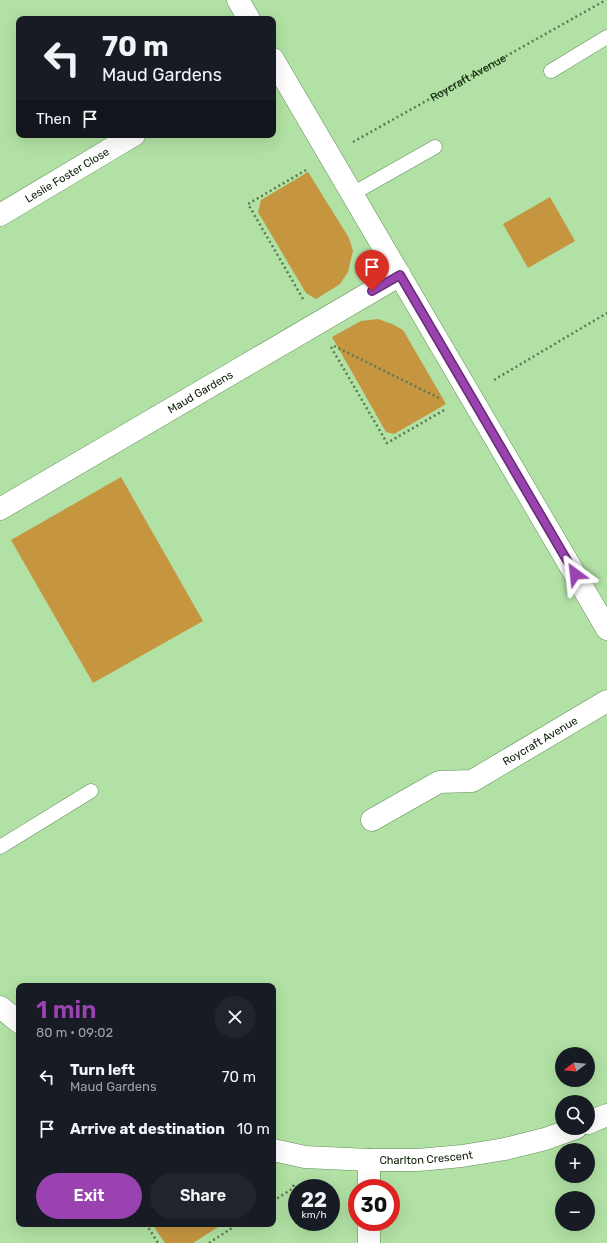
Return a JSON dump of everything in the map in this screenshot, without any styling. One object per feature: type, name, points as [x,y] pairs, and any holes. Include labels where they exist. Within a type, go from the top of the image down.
[{"type":"street","points":[[238,0],[248,16]]},
{"type":"street","points":[[276,64],[400,275],[461,400],[607,629]]},
{"type":"street","name":"Leslie Foster Close","points":[[0,215],[129,138]]},
{"type":"street","name":"Maud Gardens","points":[[0,509],[400,275]]},
{"type":"street","name":"Roycraft Avenue","points":[[372,820],[439,782],[472,781],[607,701]]},
{"type":"street","points":[[0,1007],[16,1020]]},
{"type":"street","points":[[595,1120],[607,1115]]},
{"type":"street","name":"Charlton Crescent","points":[[276,1151],[305,1157],[369,1160],[418,1160],[462,1156],[505,1149],[556,1135]]},
{"type":"street","points":[[369,1160],[369,1179]]},
{"type":"street","points":[[369,1231],[369,1243]]},
{"type":"lane","points":[[551,71],[607,37]]},
{"type":"lane","points":[[352,194],[435,147]]},
{"type":"lane","points":[[0,847],[91,790]]},
{"type":"path","name":"Roycraft Avenue","points":[[317,323],[248,204],[330,155],[606,0]]},
{"type":"path","points":[[461,400],[405,381],[330,344],[387,443],[461,400],[607,313]]},
{"type":"path","points":[[148,1227],[158,1243]]},
{"type":"path","points":[[209,1243],[233,1227]]},
{"type":"shaded area","points":[[308,172],[349,238],[353,251],[348,272],[340,284],[316,299],[306,293],[258,212],[261,200]]},
{"type":"shaded area","points":[[550,197],[575,241],[528,268],[503,224]]},
{"type":"shaded area","points":[[378,319],[403,330],[446,404],[394,434],[386,432],[332,337],[361,321]]},
{"type":"shaded area","points":[[121,477],[203,621],[93,683],[11,540]]},
{"type":"shaded area","points":[[154,1227],[218,1227],[193,1243],[165,1243]]},
{"type":"route","points":[[372,291],[400,275],[575,574]]}]
